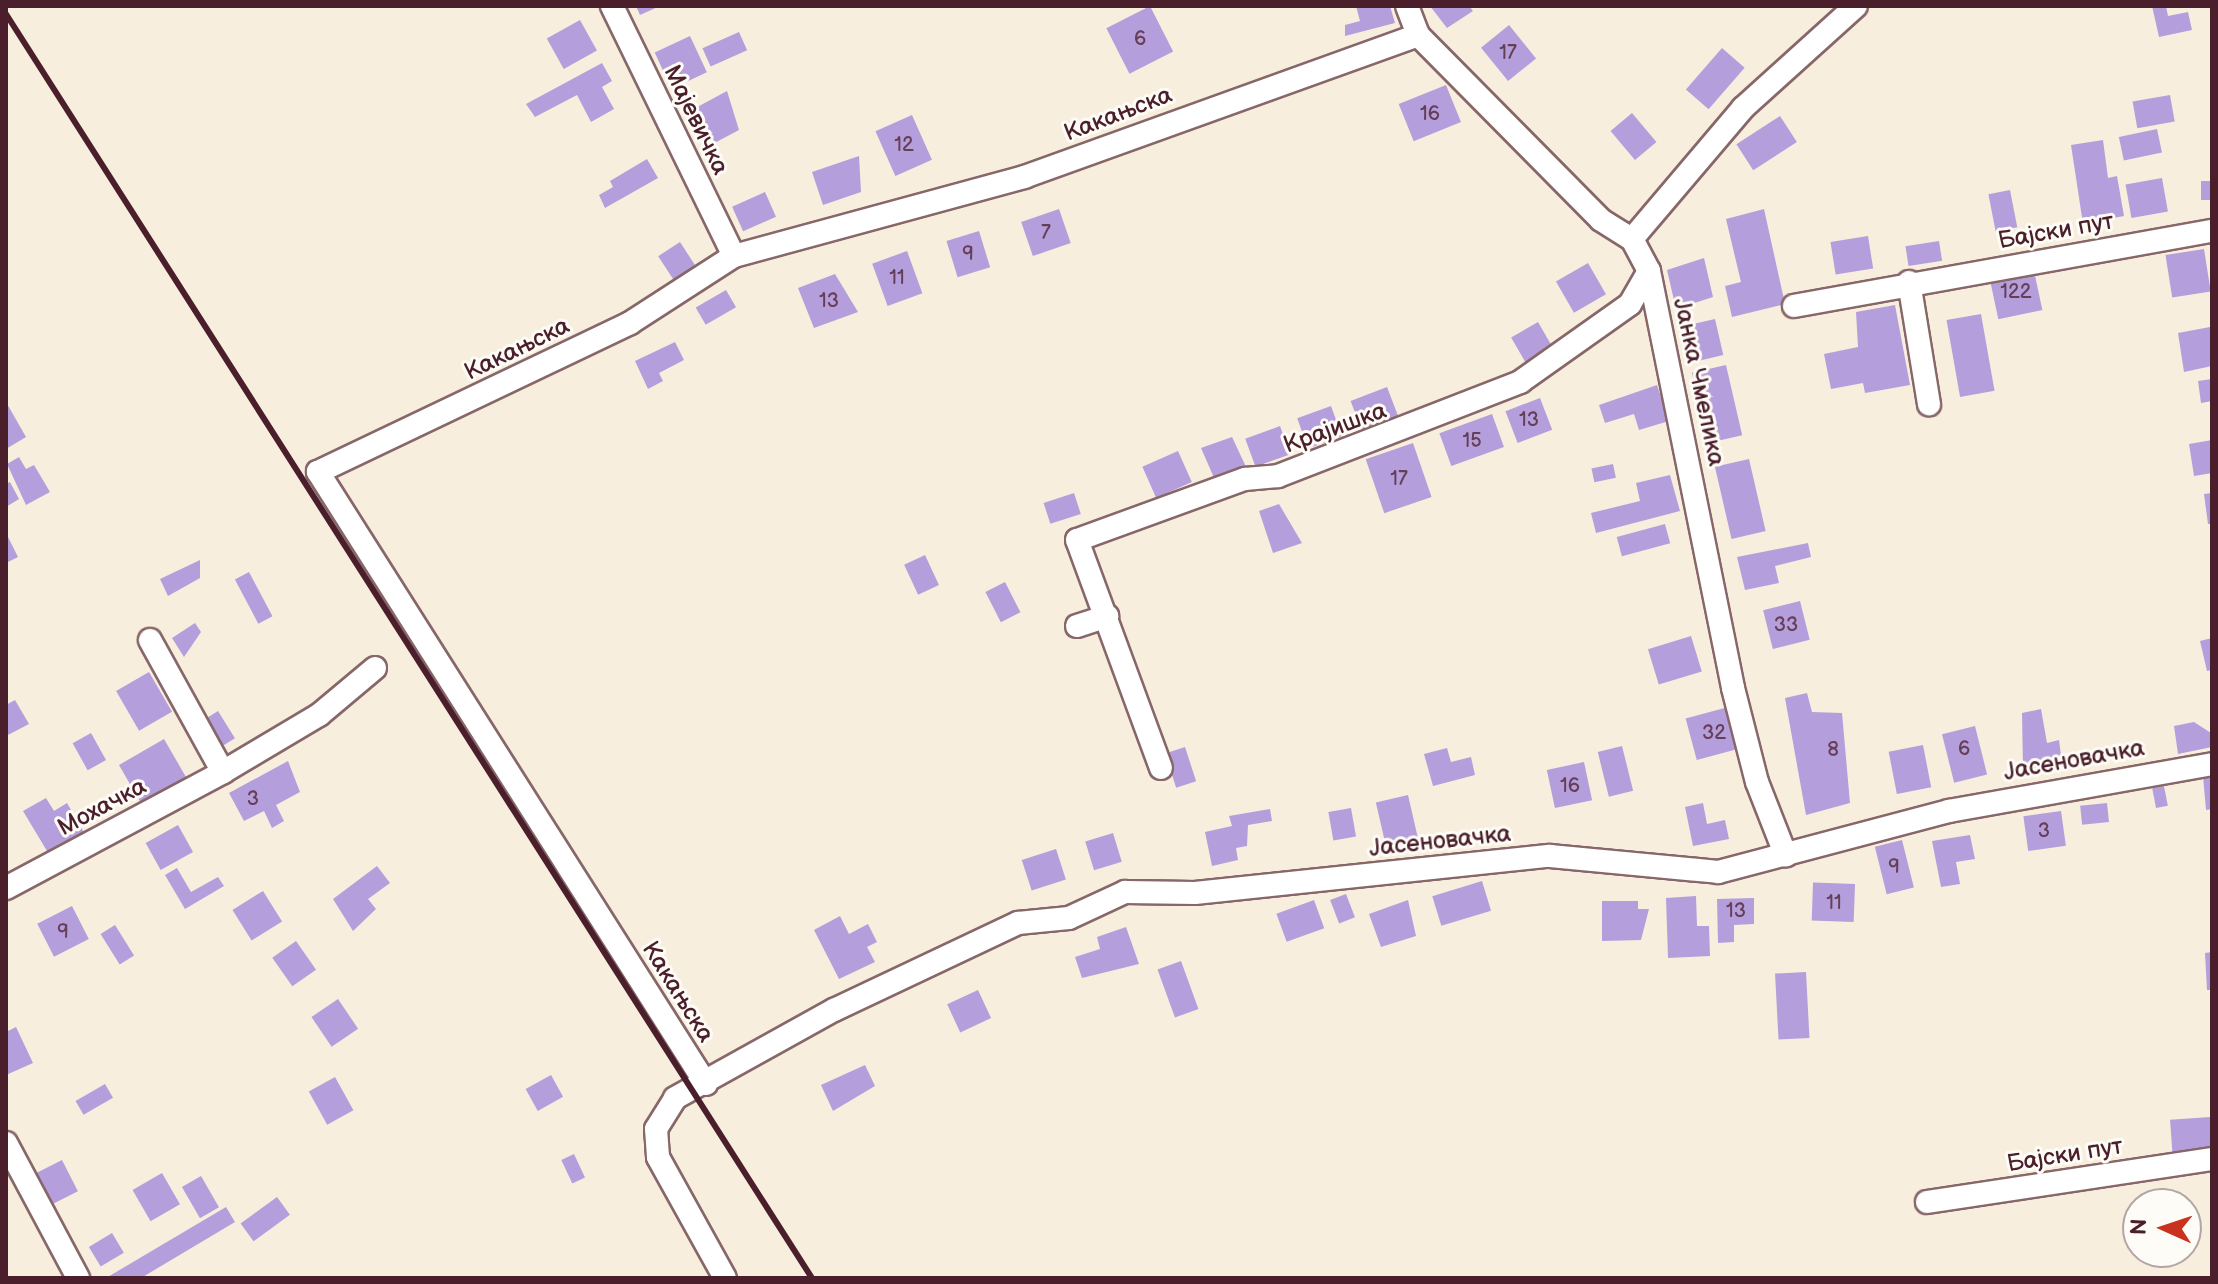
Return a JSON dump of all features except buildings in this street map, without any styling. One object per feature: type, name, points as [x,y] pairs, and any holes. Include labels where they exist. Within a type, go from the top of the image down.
[{"type":"street","name":"Мајевичка","points":[[612,6],[734,256]]},
{"type":"street","name":"Јанка Чмелика","points":[[1407,6],[1418,35],[1601,220],[1632,239],[1649,271],[1733,688],[1757,782],[1786,856]]},
{"type":"street","points":[[1632,239],[1743,108],[1856,6]]},
{"type":"street","name":"Какањска","points":[[706,1084],[318,472],[630,323],[734,256],[1024,177],[1418,35]]},
{"type":"street","name":"Бајски пут","points":[[1794,306],[1909,282],[2212,231]]},
{"type":"street","name":"Крајишка","points":[[1161,768],[1077,540],[1245,479],[1278,476],[1520,382],[1630,304],[1649,271]]},
{"type":"street","points":[[1909,282],[1929,404]]},
{"type":"street","points":[[1077,626],[1107,616]]},
{"type":"street","points":[[150,640],[223,772]]},
{"type":"street","name":"Мохачка","points":[[6,888],[223,772],[319,715],[375,668]]},
{"type":"street","name":"Јасеновачка","points":[[725,1278],[658,1157],[664,1112],[706,1084],[834,1010],[1018,923],[1069,918],[1125,892],[1195,893],[1550,856],[1718,872],[1964,808],[2212,764]]},
{"type":"street","points":[[6,1143],[15,1187],[78,1278]]},
{"type":"street","name":"Бајски пут","points":[[1927,1202],[2212,1159]]},
{"type":"railway","points":[[6,14],[812,1278]]}]
